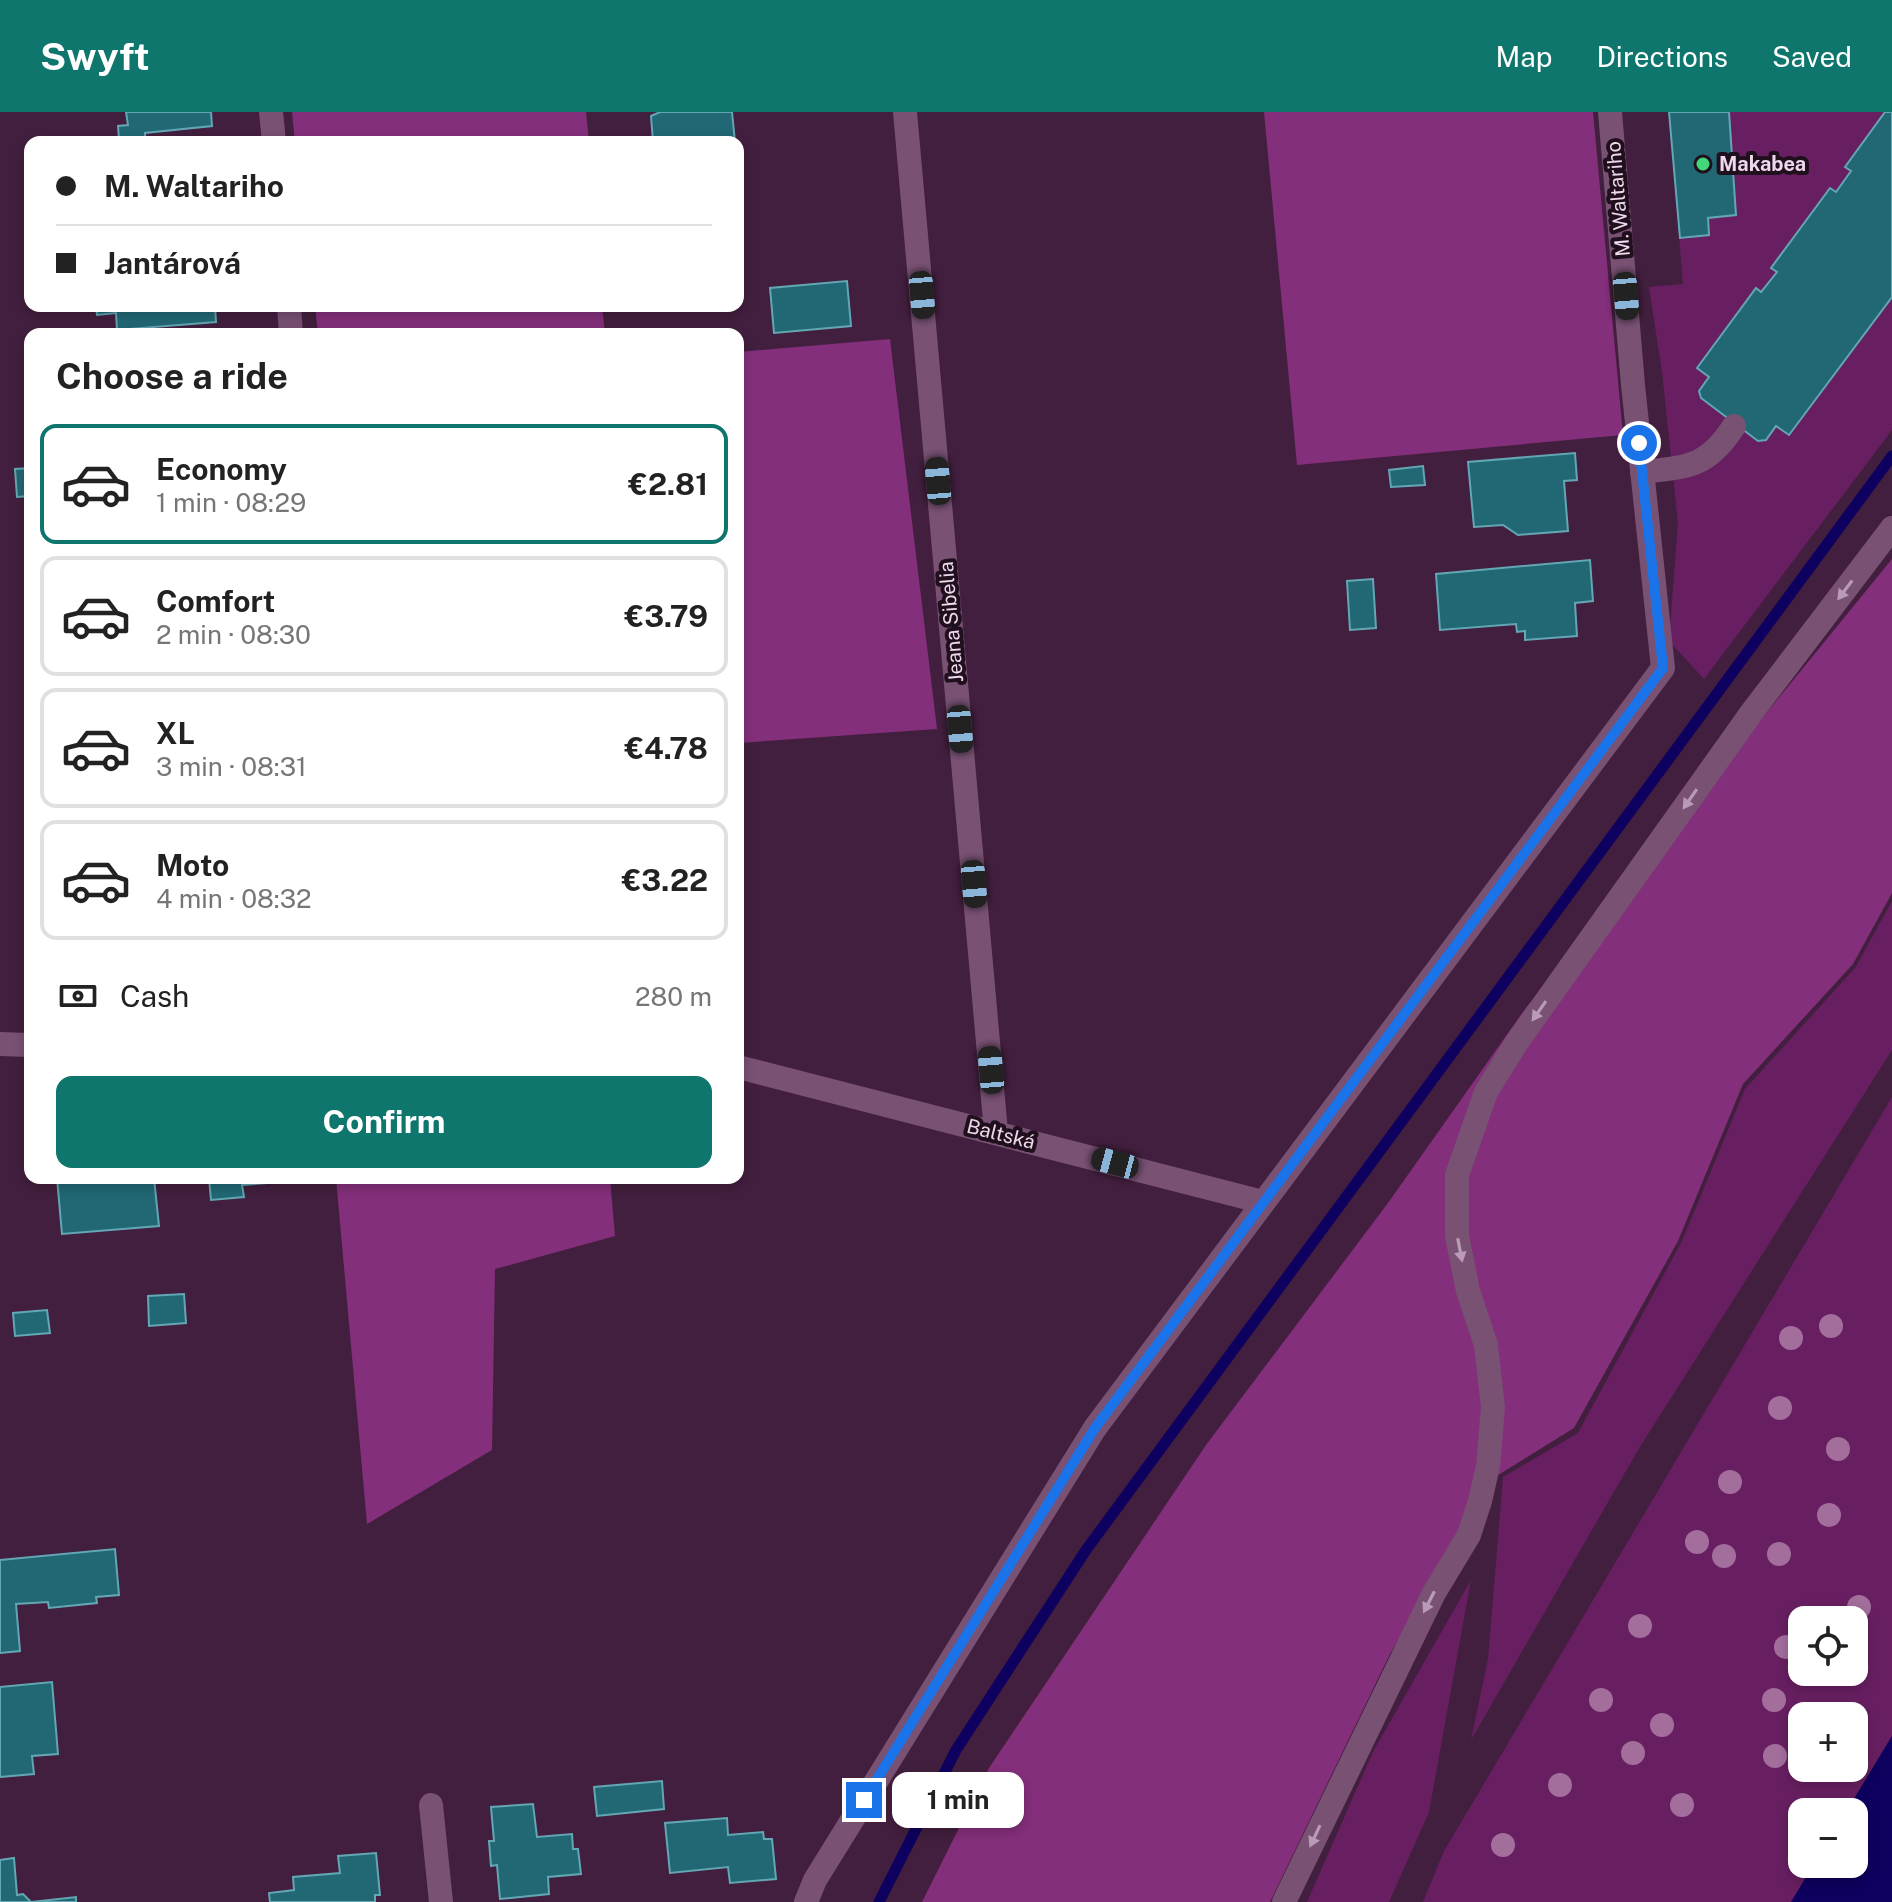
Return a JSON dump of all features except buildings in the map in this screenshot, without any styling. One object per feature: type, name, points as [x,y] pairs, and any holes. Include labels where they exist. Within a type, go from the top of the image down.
[{"type":"street","points":[[271,112],[273,136]]},
{"type":"street","name":"Jeana Sibelia","points":[[905,112],[996,1132]]},
{"type":"street","name":"M. Waltariho","points":[[1263,1202],[1663,668],[1610,112]]},
{"type":"street","points":[[1642,472],[1704,461],[1720,449],[1734,426]]},
{"type":"street","points":[[1284,1902],[1413,1634],[1469,1535],[1480,1501],[1488,1466],[1493,1407],[1486,1345],[1468,1291],[1457,1236],[1457,1175],[1486,1092],[1517,1042],[1752,712],[1892,528]]},
{"type":"street","points":[[0,1044],[24,1045]]},
{"type":"street","name":"Baltská","points":[[744,1069],[1263,1202]]},
{"type":"street","points":[[806,1902],[815,1880],[1095,1428],[1263,1202]]},
{"type":"street","points":[[431,1805],[441,1902]]},
{"type":"shaded area","points":[[292,112],[586,112],[588,136],[294,136]]},
{"type":"shaded area","points":[[1264,112],[1593,112],[1623,435],[1297,465]]},
{"type":"shaded area","points":[[1669,112],[1892,112],[1892,430],[1704,679],[1669,641],[1678,523],[1662,372],[1649,287],[1683,284]]},
{"type":"shaded area","points":[[316,312],[603,312],[604,328],[317,328]]},
{"type":"shaded area","points":[[890,339],[937,729],[744,743],[744,351]]},
{"type":"shaded area","points":[[1892,559],[1892,893],[1853,964],[1743,1084],[1678,1241],[1574,1428],[1495,1477],[1390,1654],[1270,1902],[922,1902],[989,1768],[1206,1445],[1388,1203],[1525,1009]]},
{"type":"shaded area","points":[[1892,901],[1892,1050],[1638,1450],[1471,1740],[1488,1659],[1503,1477],[1578,1433],[1682,1241],[1745,1089],[1855,968]]},
{"type":"shaded area","points":[[1892,1097],[1892,1736],[1868,1776],[1868,1702],[1788,1702],[1788,1782],[1864,1782],[1854,1798],[1788,1798],[1788,1878],[1806,1878],[1791,1902],[1423,1902],[1444,1851]]},
{"type":"shaded area","points":[[337,1184],[611,1184],[615,1236],[495,1269],[492,1450],[367,1524]]},
{"type":"shaded area","points":[[1471,1580],[1429,1812],[1389,1902],[1307,1902],[1373,1752]]},
{"type":"shaded area","points":[[1892,1736],[1892,1902],[1791,1902],[1806,1878],[1868,1878],[1868,1798],[1854,1798],[1864,1782],[1868,1782],[1868,1776]]},
{"type":"waterway","points":[[879,1902],[956,1750],[1086,1550],[1892,456]]},
{"type":"place","name":"Makabea","points":[[1703,164]]},
{"type":"route","points":[[864,1800],[1095,1428],[1663,668],[1639,443]]}]
